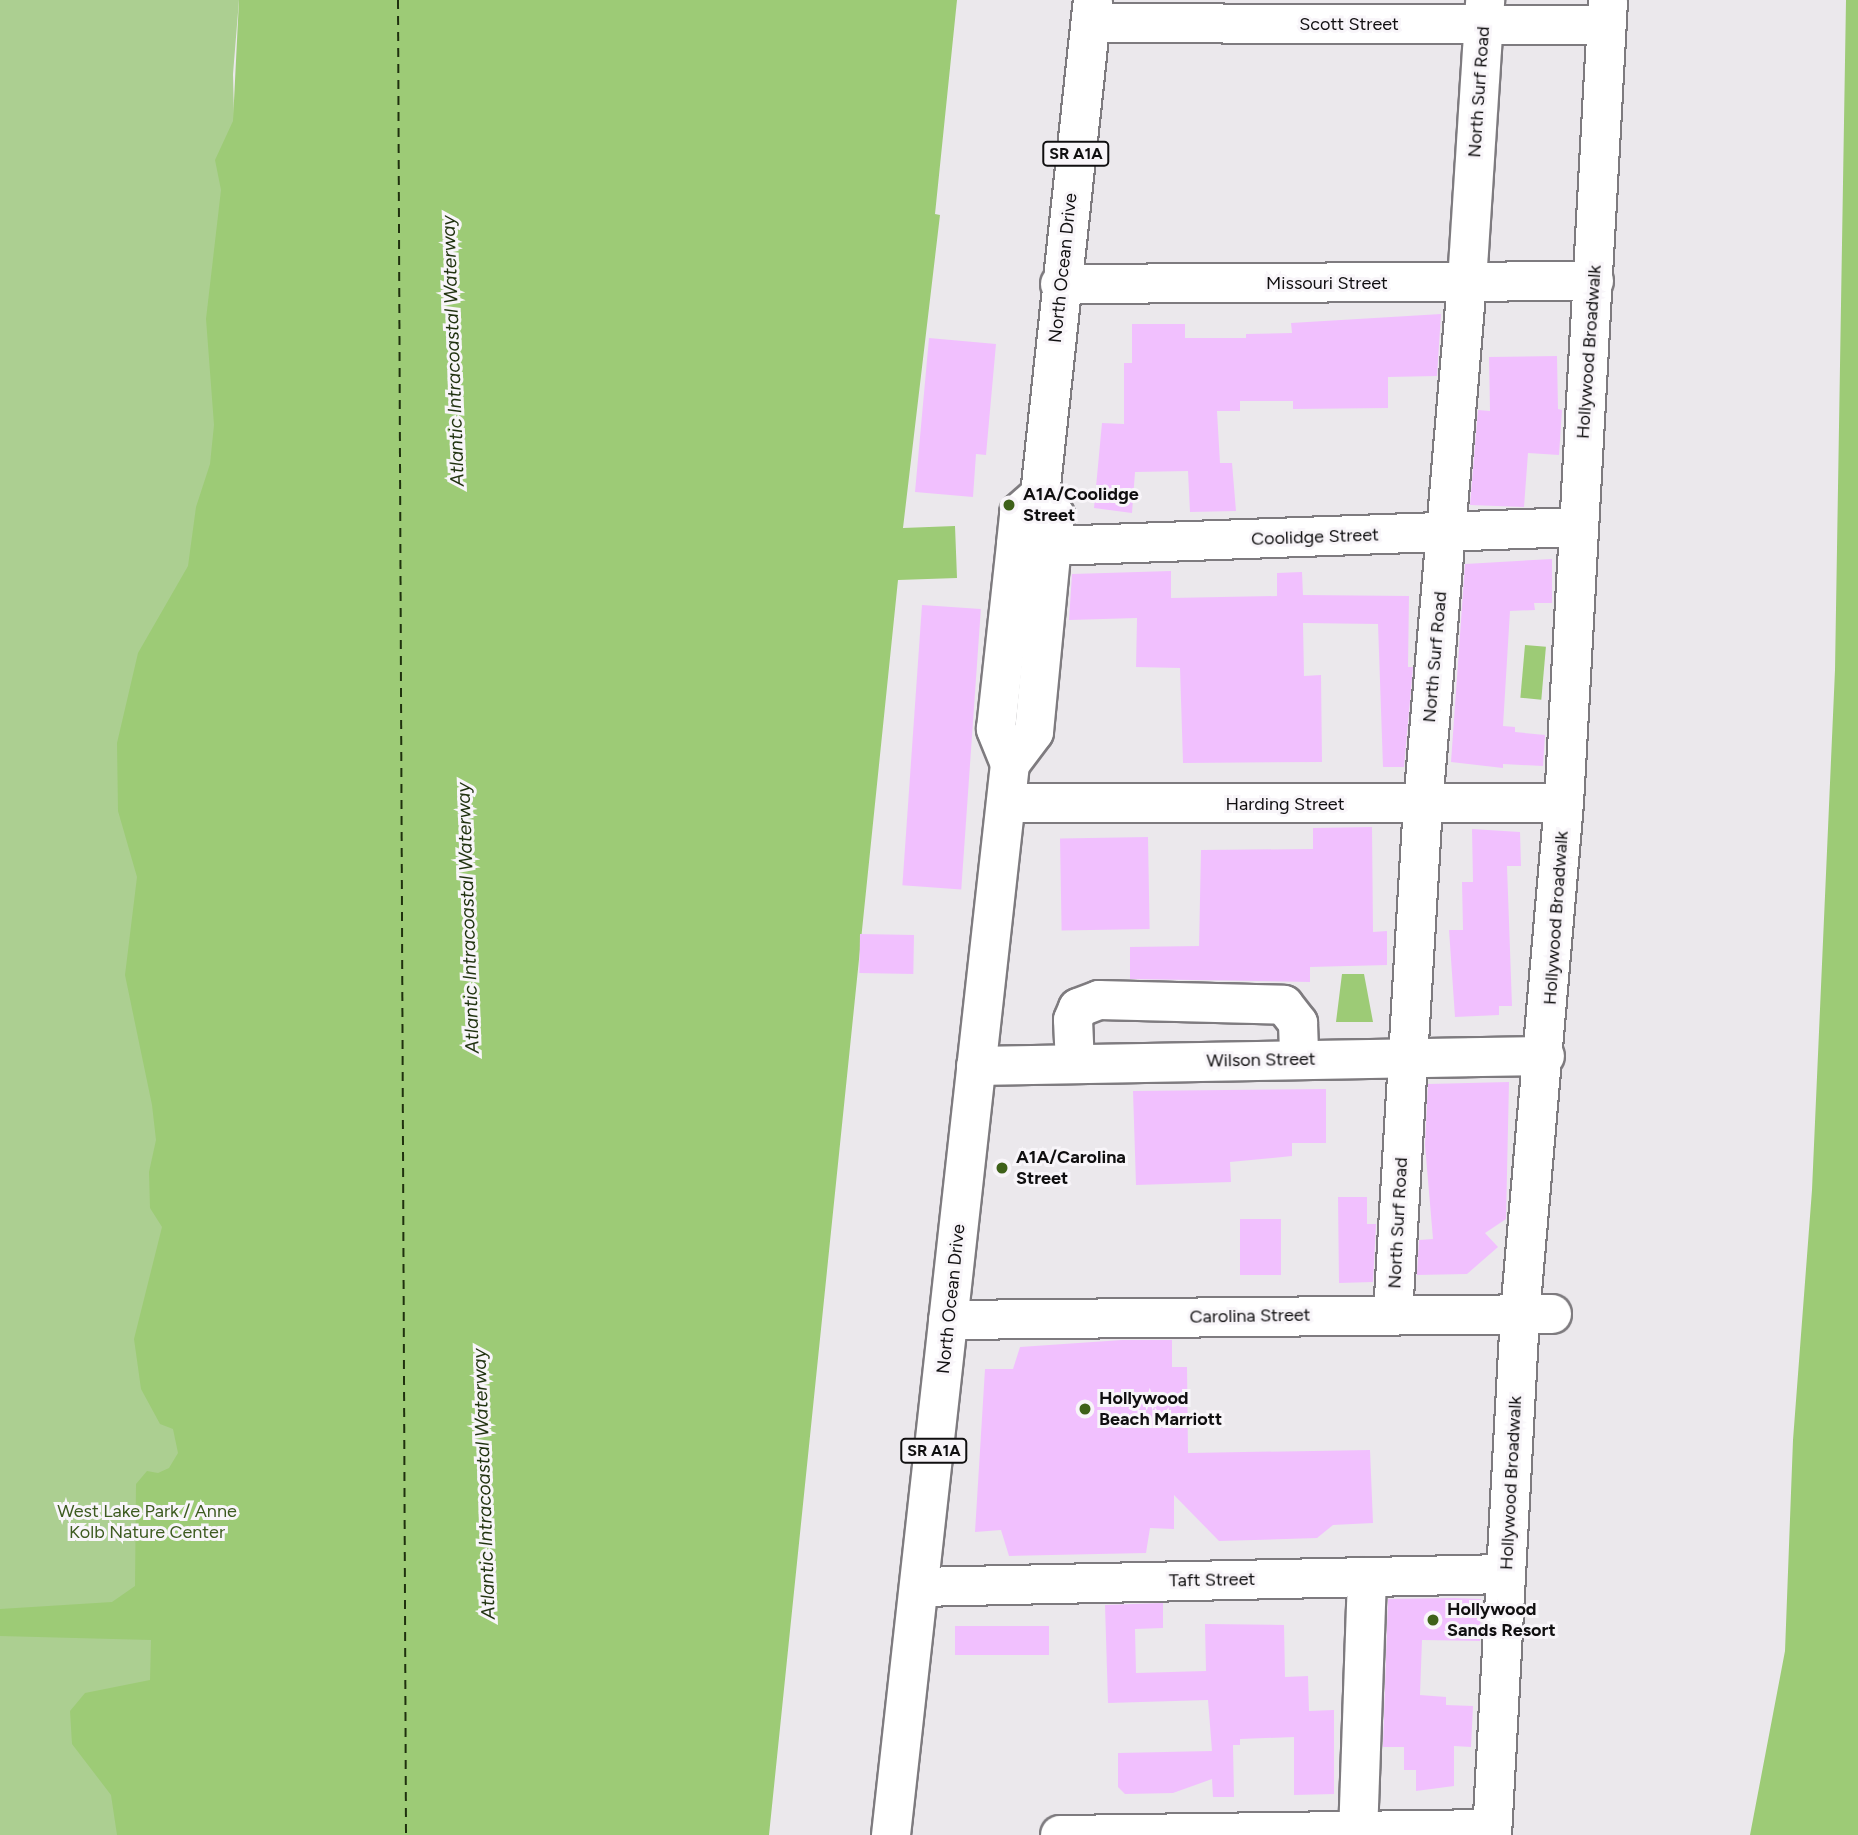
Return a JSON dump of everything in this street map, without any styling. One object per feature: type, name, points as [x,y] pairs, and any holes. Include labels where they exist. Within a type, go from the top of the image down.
[{"type":"street","name":"Scott Street","points":[[1092,11],[1607,12]]},
{"type":"street","name":"North Ocean Drive","points":[[891,1835],[1010,764],[996,729],[1014,557],[1019,513],[1040,495],[1060,285],[1092,11]]},
{"type":"street","name":"Hollywood Broadwalk","points":[[1492,1832],[1506,1574],[1536,1314],[1545,1056],[1564,803],[1607,12]]},
{"type":"street","name":"North Surf Road","points":[[1393,1314],[1423,804],[1467,282],[1484,13]]},
{"type":"street","name":"Missouri Street","points":[[1060,285],[1594,281]]},
{"type":"street","points":[[1010,764],[1034,732],[1055,514],[1040,495]]},
{"type":"street","name":"Coolidge Street","points":[[1052,546],[1578,527]]},
{"type":"street","name":"Harding Street","points":[[1006,803],[1564,803]]},
{"type":"street","points":[[1075,1064],[1073,1020],[1078,1008],[1099,1000],[1284,1005],[1298,1023],[1299,1059]]},
{"type":"street","name":"Wilson Street","points":[[976,1066],[1409,1056],[1545,1056]]},
{"type":"street","name":"Carolina Street","points":[[948,1320],[1536,1314]]},
{"type":"street","name":"Taft Street","points":[[919,1587],[1506,1574]]},
{"type":"street","points":[[1359,1833],[1367,1577]]},
{"type":"street","points":[[1060,1835],[1492,1832]]},
{"type":"green space","name":"West Lake Park / Anne Kolb Nature Center","points":[[0,0],[239,0],[233,74],[273,1835],[0,1835]]},
{"type":"water","name":"Atlantic Intracoastal Waterway","points":[[239,0],[957,0],[935,214],[940,215],[903,528],[955,526],[957,578],[898,580],[769,1835],[117,1835],[111,1795],[72,1744],[70,1711],[85,1693],[150,1680],[151,1640],[0,1636],[0,1609],[112,1602],[135,1586],[136,1484],[147,1471],[158,1473],[169,1468],[178,1453],[173,1429],[160,1424],[141,1389],[134,1339],[162,1227],[150,1208],[149,1172],[156,1140],[152,1105],[125,975],[137,877],[118,811],[117,743],[138,653],[188,566],[196,507],[210,464],[214,425],[206,319],[221,190],[215,160],[233,121]]},
{"type":"water","points":[[1846,0],[1858,0],[1858,1835],[1750,1835],[1785,1651],[1793,1440],[1812,1190],[1835,670]]},
{"type":"water","points":[[1525,645],[1546,647],[1541,700],[1520,698]]},
{"type":"water","points":[[1342,974],[1364,974],[1373,1022],[1336,1022]]},
{"type":"building","points":[[1441,314],[1437,376],[1388,377],[1388,408],[1293,409],[1293,401],[1240,401],[1240,411],[1217,411],[1220,463],[1232,463],[1236,511],[1190,512],[1188,471],[1135,472],[1132,513],[1094,508],[1102,423],[1124,424],[1124,363],[1132,363],[1132,324],[1185,324],[1185,338],[1246,338],[1246,334],[1292,333],[1291,323]]},
{"type":"building","points":[[929,338],[996,344],[986,455],[976,454],[973,497],[915,492]]},
{"type":"building","points":[[1557,356],[1558,409],[1562,410],[1559,455],[1528,453],[1524,507],[1470,505],[1478,410],[1490,411],[1489,357]]},
{"type":"building","points":[[1552,559],[1552,603],[1534,603],[1535,610],[1510,611],[1503,726],[1515,727],[1515,732],[1545,735],[1543,766],[1503,764],[1503,768],[1451,762],[1465,564]]},
{"type":"building","points":[[1171,571],[1171,598],[1277,596],[1277,573],[1302,572],[1303,595],[1409,596],[1408,667],[1413,667],[1404,767],[1383,767],[1378,624],[1303,623],[1304,676],[1321,675],[1322,762],[1183,763],[1180,668],[1136,667],[1137,618],[1069,620],[1072,574]]},
{"type":"building","points":[[922,605],[981,609],[961,889],[902,885]]},
{"type":"building","points":[[1372,827],[1373,932],[1387,931],[1387,965],[1310,967],[1310,982],[1130,979],[1130,947],[1199,946],[1201,850],[1313,849],[1313,828]]},
{"type":"building","points":[[1472,829],[1520,832],[1521,866],[1507,866],[1512,1006],[1499,1006],[1499,1015],[1455,1017],[1449,930],[1463,930],[1462,882],[1473,882]]},
{"type":"building","points":[[1148,837],[1150,929],[1062,931],[1060,839]]},
{"type":"building","points":[[860,934],[914,935],[913,974],[859,973]]},
{"type":"building","points":[[1509,1082],[1506,1219],[1485,1233],[1498,1247],[1467,1274],[1417,1275],[1419,1240],[1433,1239],[1425,1145],[1428,1084]]},
{"type":"building","points":[[1326,1089],[1326,1143],[1292,1143],[1292,1156],[1230,1162],[1231,1182],[1136,1185],[1133,1091]]},
{"type":"building","points":[[1338,1197],[1367,1197],[1367,1224],[1376,1224],[1373,1282],[1339,1283]]},
{"type":"building","points":[[1240,1219],[1281,1219],[1281,1275],[1240,1275]]},
{"type":"building","name":"Hollywood Beach Marriott","points":[[1122,1340],[1172,1340],[1172,1367],[1187,1367],[1188,1453],[1370,1450],[1373,1523],[1333,1525],[1317,1538],[1219,1541],[1174,1495],[1174,1529],[1150,1528],[1146,1553],[1009,1556],[1001,1530],[975,1532],[985,1369],[1013,1369],[1020,1347]]},
{"type":"building","points":[[1388,1599],[1481,1599],[1480,1641],[1422,1640],[1420,1695],[1446,1697],[1446,1705],[1473,1706],[1471,1747],[1454,1746],[1454,1786],[1416,1791],[1416,1770],[1404,1770],[1404,1747],[1383,1747]]},
{"type":"building","points":[[1163,1603],[1163,1628],[1135,1629],[1136,1673],[1206,1671],[1205,1624],[1284,1625],[1285,1677],[1308,1676],[1309,1711],[1334,1710],[1334,1794],[1294,1795],[1294,1737],[1240,1739],[1240,1745],[1233,1745],[1234,1797],[1213,1797],[1212,1779],[1173,1793],[1125,1794],[1118,1787],[1118,1753],[1212,1751],[1208,1700],[1108,1703],[1105,1605]]},
{"type":"building","points":[[955,1626],[1049,1626],[1049,1655],[955,1655]]},
{"type":"ferry route","points":[[398,0],[406,1835]]},
{"type":"place","name":"A1A/Coolidge Street","points":[[1009,505]]},
{"type":"place","name":"A1A/Carolina Street","points":[[1002,1168]]},
{"type":"place","name":"Hollywood Beach Marriott","points":[[1085,1409]]},
{"type":"place","name":"Hollywood Sands Resort","points":[[1433,1620]]}]
